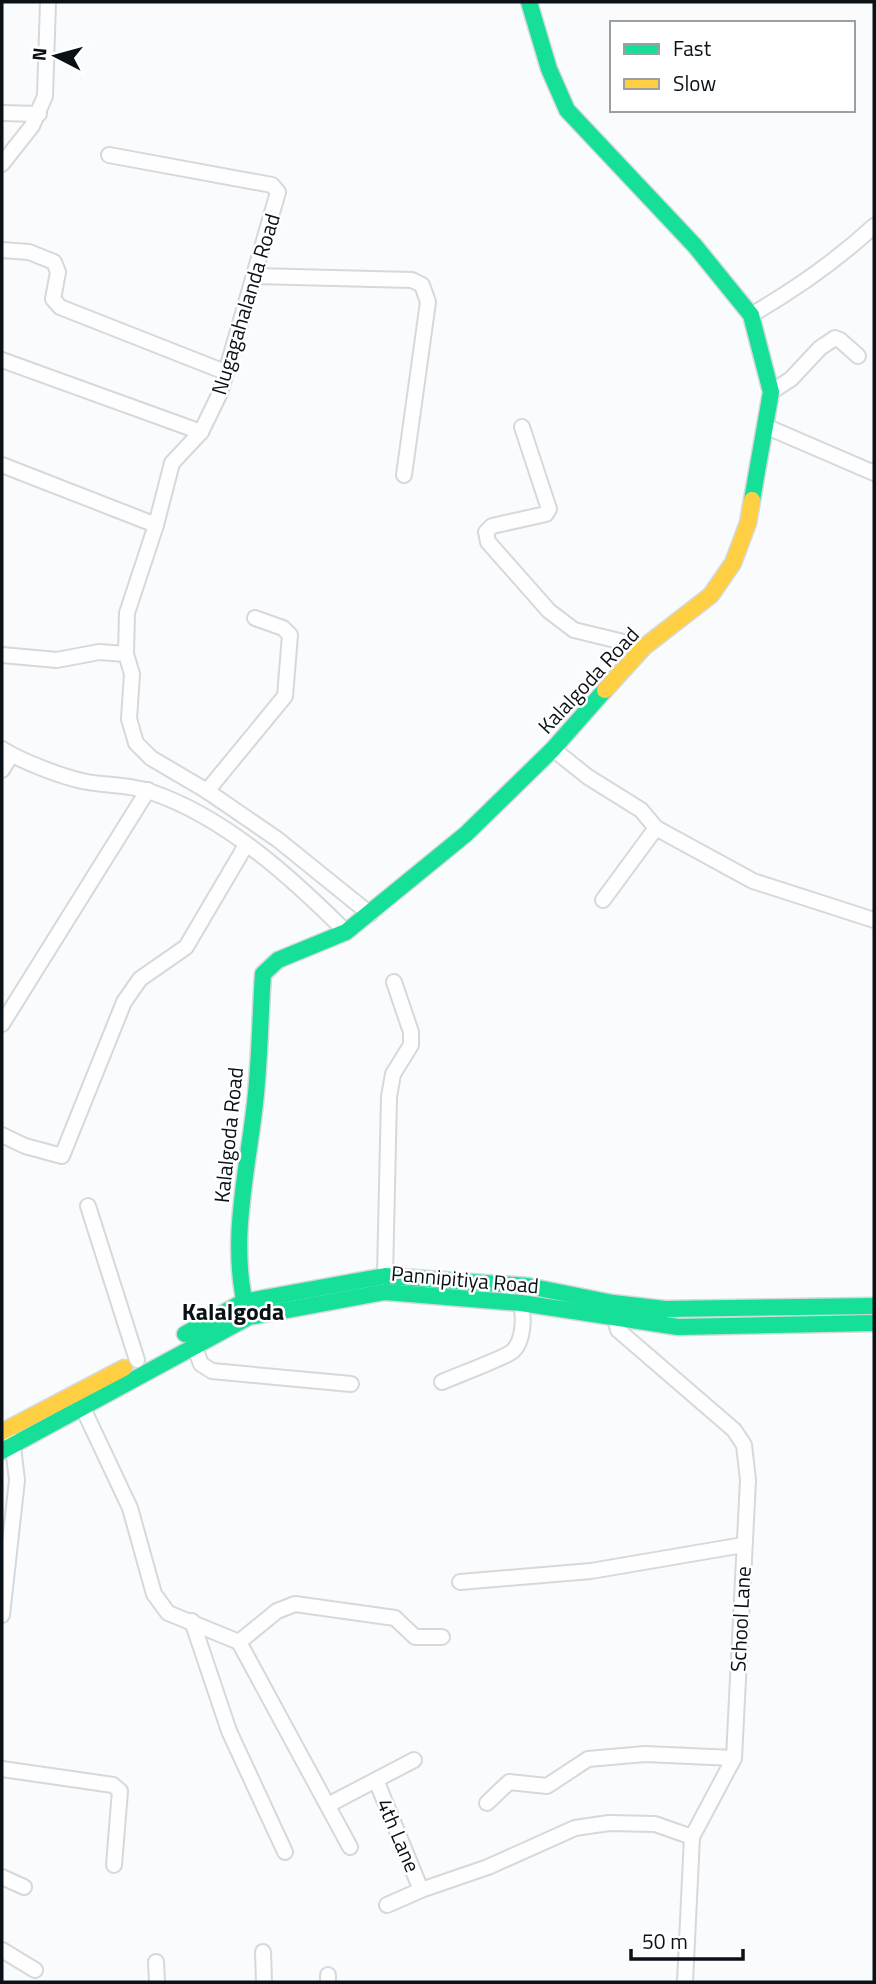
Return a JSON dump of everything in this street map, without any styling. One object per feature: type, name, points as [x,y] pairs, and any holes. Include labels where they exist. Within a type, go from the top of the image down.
[{"type":"main road","name":"Kalalgoda Road","points":[[246,1309],[237,1241],[255,1100],[263,974],[278,960],[346,932],[466,834],[552,749],[644,647],[711,595],[733,562],[748,523],[771,392],[751,315],[695,246],[567,110],[549,69],[529,2]]},
{"type":"main road","name":"Pannipitiya Road","points":[[79,1400],[137,1360],[246,1309],[385,1276],[528,1286],[678,1327],[874,1323]]},
{"type":"main road","name":"Pannipitiya Road","points":[[6,1439],[79,1400],[194,1345],[246,1309],[385,1292],[613,1310],[874,1306]]},
{"type":"street","points":[[2,164],[32,127],[45,96],[48,2]]},
{"type":"street","points":[[2,113],[39,114]]},
{"type":"street","name":"Nugagahalanda Road","points":[[109,155],[272,185],[278,192],[220,393],[201,432],[172,463],[156,525],[127,613],[126,654],[132,674],[129,719],[136,743],[151,758],[207,791],[276,839],[370,914]]},
{"type":"street","points":[[751,315],[841,257],[874,226]]},
{"type":"street","points":[[2,250],[29,252],[54,262],[58,272],[53,299],[60,307],[225,372]]},
{"type":"street","points":[[255,276],[412,280],[422,285],[428,302],[404,475]]},
{"type":"street","points":[[771,392],[790,379],[820,348],[835,338],[858,356]]},
{"type":"street","points":[[2,360],[201,432]]},
{"type":"street","points":[[765,426],[874,473]]},
{"type":"street","points":[[522,427],[549,509],[547,514],[492,526],[486,532],[488,542],[549,611],[574,629],[644,647]]},
{"type":"street","points":[[2,465],[156,525]]},
{"type":"street","points":[[207,791],[285,696],[289,635],[283,628],[255,618]]},
{"type":"street","points":[[2,655],[57,660],[99,652],[126,654]]},
{"type":"street","points":[[552,749],[588,777],[641,810],[656,828],[754,881],[874,920]]},
{"type":"street","points":[[2,770],[6,752],[80,781],[148,790],[187,806],[246,845],[317,903],[346,932]]},
{"type":"street","points":[[2,1024],[148,790]]},
{"type":"street","points":[[603,900],[656,828]]},
{"type":"street","points":[[2,1135],[25,1146],[62,1156],[124,1002],[140,979],[186,947],[246,845]]},
{"type":"street","points":[[385,1276],[389,1097],[393,1074],[411,1045],[411,1032],[394,982]]},
{"type":"street","points":[[88,1206],[137,1360]]},
{"type":"street","points":[[442,1382],[512,1352],[520,1341],[523,1314],[521,1303]]},
{"type":"street","name":"School Lane","points":[[613,1310],[618,1330],[734,1430],[744,1445],[748,1480],[734,1758],[692,1837],[685,1982]]},
{"type":"street","points":[[194,1345],[201,1364],[212,1371],[351,1384]]},
{"type":"street","points":[[79,1400],[130,1508],[154,1594],[169,1613],[239,1642],[350,1847]]},
{"type":"street","points":[[2,1615],[17,1480],[6,1439]]},
{"type":"street","points":[[460,1582],[591,1571],[743,1545]]},
{"type":"street","points":[[239,1642],[277,1611],[295,1604],[395,1618],[415,1637],[442,1637]]},
{"type":"street","points":[[192,1621],[229,1731],[285,1852]]},
{"type":"street","points":[[487,1803],[509,1782],[547,1786],[588,1759],[645,1754],[734,1758]]},
{"type":"street","points":[[328,1805],[414,1760]]},
{"type":"street","points":[[2,1769],[113,1785],[120,1791],[114,1865]]},
{"type":"street","name":"4th Lane","points":[[376,1780],[421,1890]]},
{"type":"street","points":[[387,1905],[488,1867],[575,1828],[608,1823],[655,1824],[692,1837]]},
{"type":"street","points":[[2,1877],[24,1886]]},
{"type":"street","points":[[2,1950],[35,1970]]},
{"type":"street","points":[[263,1952],[264,1982]]},
{"type":"street","points":[[156,1962],[157,1982]]},
{"type":"traffic: fast","points":[[529,2],[549,69],[567,110],[695,246],[751,315],[771,392],[752,500]]},
{"type":"traffic: fast","points":[[248,1316],[242,1289],[239,1236],[257,1087],[263,974],[278,960],[346,932],[466,834],[553,749],[605,690]]},
{"type":"traffic: fast","points":[[185,1334],[243,1302],[385,1276],[528,1286],[613,1303],[665,1309],[874,1306]]},
{"type":"traffic: fast","points":[[2,1451],[249,1317],[385,1292],[521,1303],[678,1327],[874,1323]]},
{"type":"traffic: slow","points":[[605,690],[644,647],[711,595],[733,563],[748,523],[752,500]]},
{"type":"traffic: slow","points":[[2,1432],[124,1368]]},
{"type":"district","name":"Kalalgoda","points":[[233,1311]]}]
